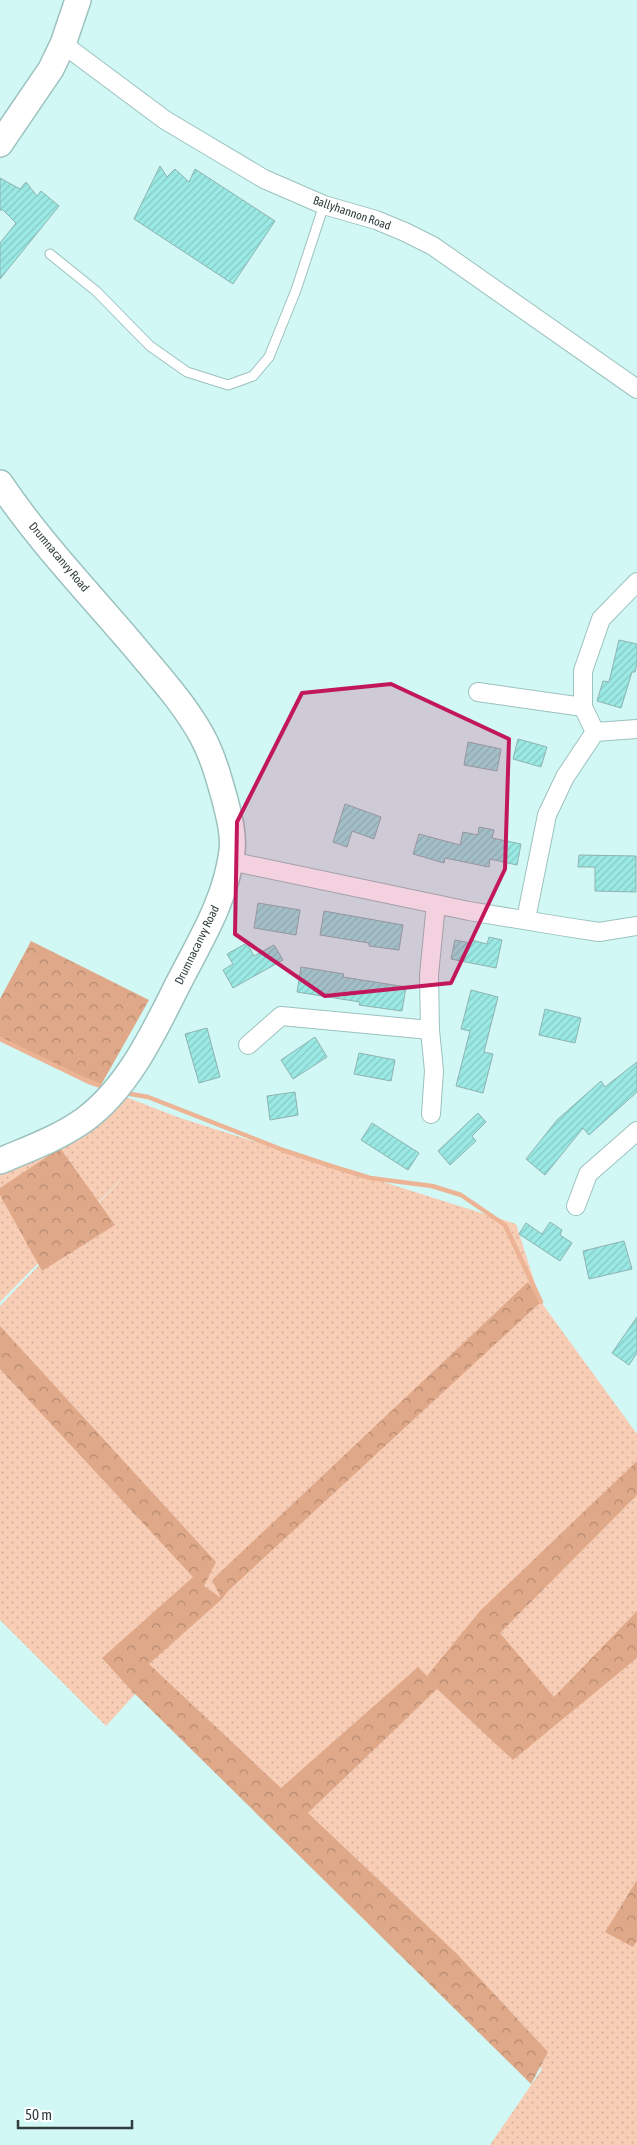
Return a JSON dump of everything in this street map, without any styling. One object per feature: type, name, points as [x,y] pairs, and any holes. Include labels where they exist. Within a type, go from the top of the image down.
[{"type":"main road","points":[[0,144],[51,69],[63,44],[78,0]]},
{"type":"main road","name":"Drumnacanvy Road","points":[[0,483],[40,537],[181,703],[202,737],[218,775],[229,813],[232,848],[227,877],[212,920],[157,1026],[127,1073],[110,1095],[84,1120],[50,1139],[0,1161]]},
{"type":"street","name":"Ballyhannon Road","points":[[63,44],[157,114],[264,179],[324,205],[376,220],[433,246],[637,389]]},
{"type":"street","points":[[595,732],[583,708],[583,671],[601,619],[637,582]]},
{"type":"street","points":[[478,692],[583,708]]},
{"type":"street","points":[[595,732],[637,729]]},
{"type":"street","points":[[526,919],[547,815],[565,778],[595,732]]},
{"type":"street","points":[[230,861],[436,904],[599,932],[637,926]]},
{"type":"street","points":[[431,1114],[434,1071],[430,1030],[429,975],[436,904]]},
{"type":"street","points":[[248,1045],[281,1016],[430,1030]]},
{"type":"street","points":[[576,1206],[588,1174],[637,1131]]},
{"type":"lane","points":[[50,254],[96,291],[150,346],[186,372],[228,385],[254,376],[269,357],[296,290],[324,205]]},
{"type":"highlighted area","points":[[391,684],[509,739],[505,869],[451,983],[325,996],[235,934],[237,822],[302,693]]},
{"type":"shaded area","points":[[113,1092],[180,1118],[516,1224],[541,1302],[637,1434],[637,2145],[490,2145],[542,2069],[287,1816],[292,1799],[156,1671],[106,1726],[0,1620],[0,1306],[133,1167],[0,1302],[0,1155]]},
{"type":"green space","points":[[31,941],[149,1000],[101,1085],[0,1039],[0,999]]},
{"type":"green space","points":[[60,1148],[115,1225],[42,1271],[0,1195],[0,1188]]},
{"type":"green space","points":[[528,1282],[541,1302],[228,1591],[222,1599],[149,1664],[281,1788],[418,1667],[427,1676],[480,1611],[637,1461],[637,1495],[500,1633],[554,1697],[637,1611],[637,1658],[513,1760],[437,1689],[308,1813],[457,1954],[548,2052],[531,2084],[130,1689],[102,1658],[193,1577],[0,1369],[0,1326],[216,1562],[204,1586],[221,1598],[212,1580]]},
{"type":"green space","points":[[637,1880],[637,1941],[633,1947],[605,1932]]},
{"type":"building","points":[[160,166],[167,177],[175,169],[189,182],[195,169],[275,221],[233,284],[134,219]]},
{"type":"building","points":[[0,178],[20,189],[26,182],[37,196],[41,191],[59,206],[0,279],[0,243],[16,223],[3,210],[0,210]]},
{"type":"building","points":[[619,640],[637,644],[635,672],[632,672],[621,708],[597,701],[603,681],[609,682]]},
{"type":"building","points":[[518,739],[547,747],[541,767],[513,759]]},
{"type":"building","points":[[468,742],[501,749],[497,771],[464,765]]},
{"type":"building","points":[[345,804],[381,817],[374,839],[352,831],[347,847],[333,842]]},
{"type":"building","points":[[479,827],[494,830],[492,838],[521,844],[517,865],[490,859],[489,867],[445,858],[444,863],[413,854],[419,834],[460,845],[463,832],[478,835]]},
{"type":"building","points":[[579,855],[636,856],[636,892],[595,891],[595,867],[578,867]]},
{"type":"building","points":[[258,903],[300,910],[296,935],[254,928]]},
{"type":"building","points":[[324,911],[403,925],[399,950],[369,946],[369,943],[320,935]]},
{"type":"building","points":[[489,937],[502,940],[496,968],[451,959],[455,940],[470,943],[471,940],[487,944]]},
{"type":"building","points":[[247,943],[254,956],[274,945],[283,960],[233,988],[223,970],[233,964],[227,954]]},
{"type":"building","points":[[301,967],[344,974],[343,977],[406,987],[402,1011],[359,1005],[360,1002],[297,992]]},
{"type":"building","points":[[471,990],[498,997],[484,1052],[493,1054],[483,1093],[456,1086],[470,1031],[461,1029]]},
{"type":"building","points":[[545,1009],[581,1018],[575,1043],[539,1035]]},
{"type":"building","points":[[207,1028],[220,1077],[199,1083],[185,1034]]},
{"type":"building","points":[[315,1037],[327,1057],[293,1079],[281,1060]]},
{"type":"building","points":[[359,1053],[395,1060],[391,1081],[354,1074]]},
{"type":"building","points":[[637,1062],[637,1092],[589,1135],[583,1128],[545,1175],[526,1159],[557,1120],[601,1081],[605,1087]]},
{"type":"building","points":[[295,1092],[298,1115],[270,1120],[267,1096]]},
{"type":"building","points":[[478,1113],[486,1122],[472,1136],[476,1141],[450,1165],[438,1151]]},
{"type":"building","points":[[372,1123],[419,1153],[408,1170],[361,1140]]},
{"type":"building","points":[[550,1222],[562,1230],[560,1235],[572,1243],[560,1261],[519,1234],[526,1223],[542,1234]]},
{"type":"building","points":[[624,1241],[632,1269],[589,1279],[583,1251]]},
{"type":"building","points":[[637,1317],[637,1353],[629,1365],[612,1353]]},
{"type":"waterway","points":[[0,1039],[101,1086]]},
{"type":"waterway","points":[[125,1093],[148,1097],[283,1150],[370,1178],[432,1186],[461,1195],[505,1225],[541,1302]]}]
